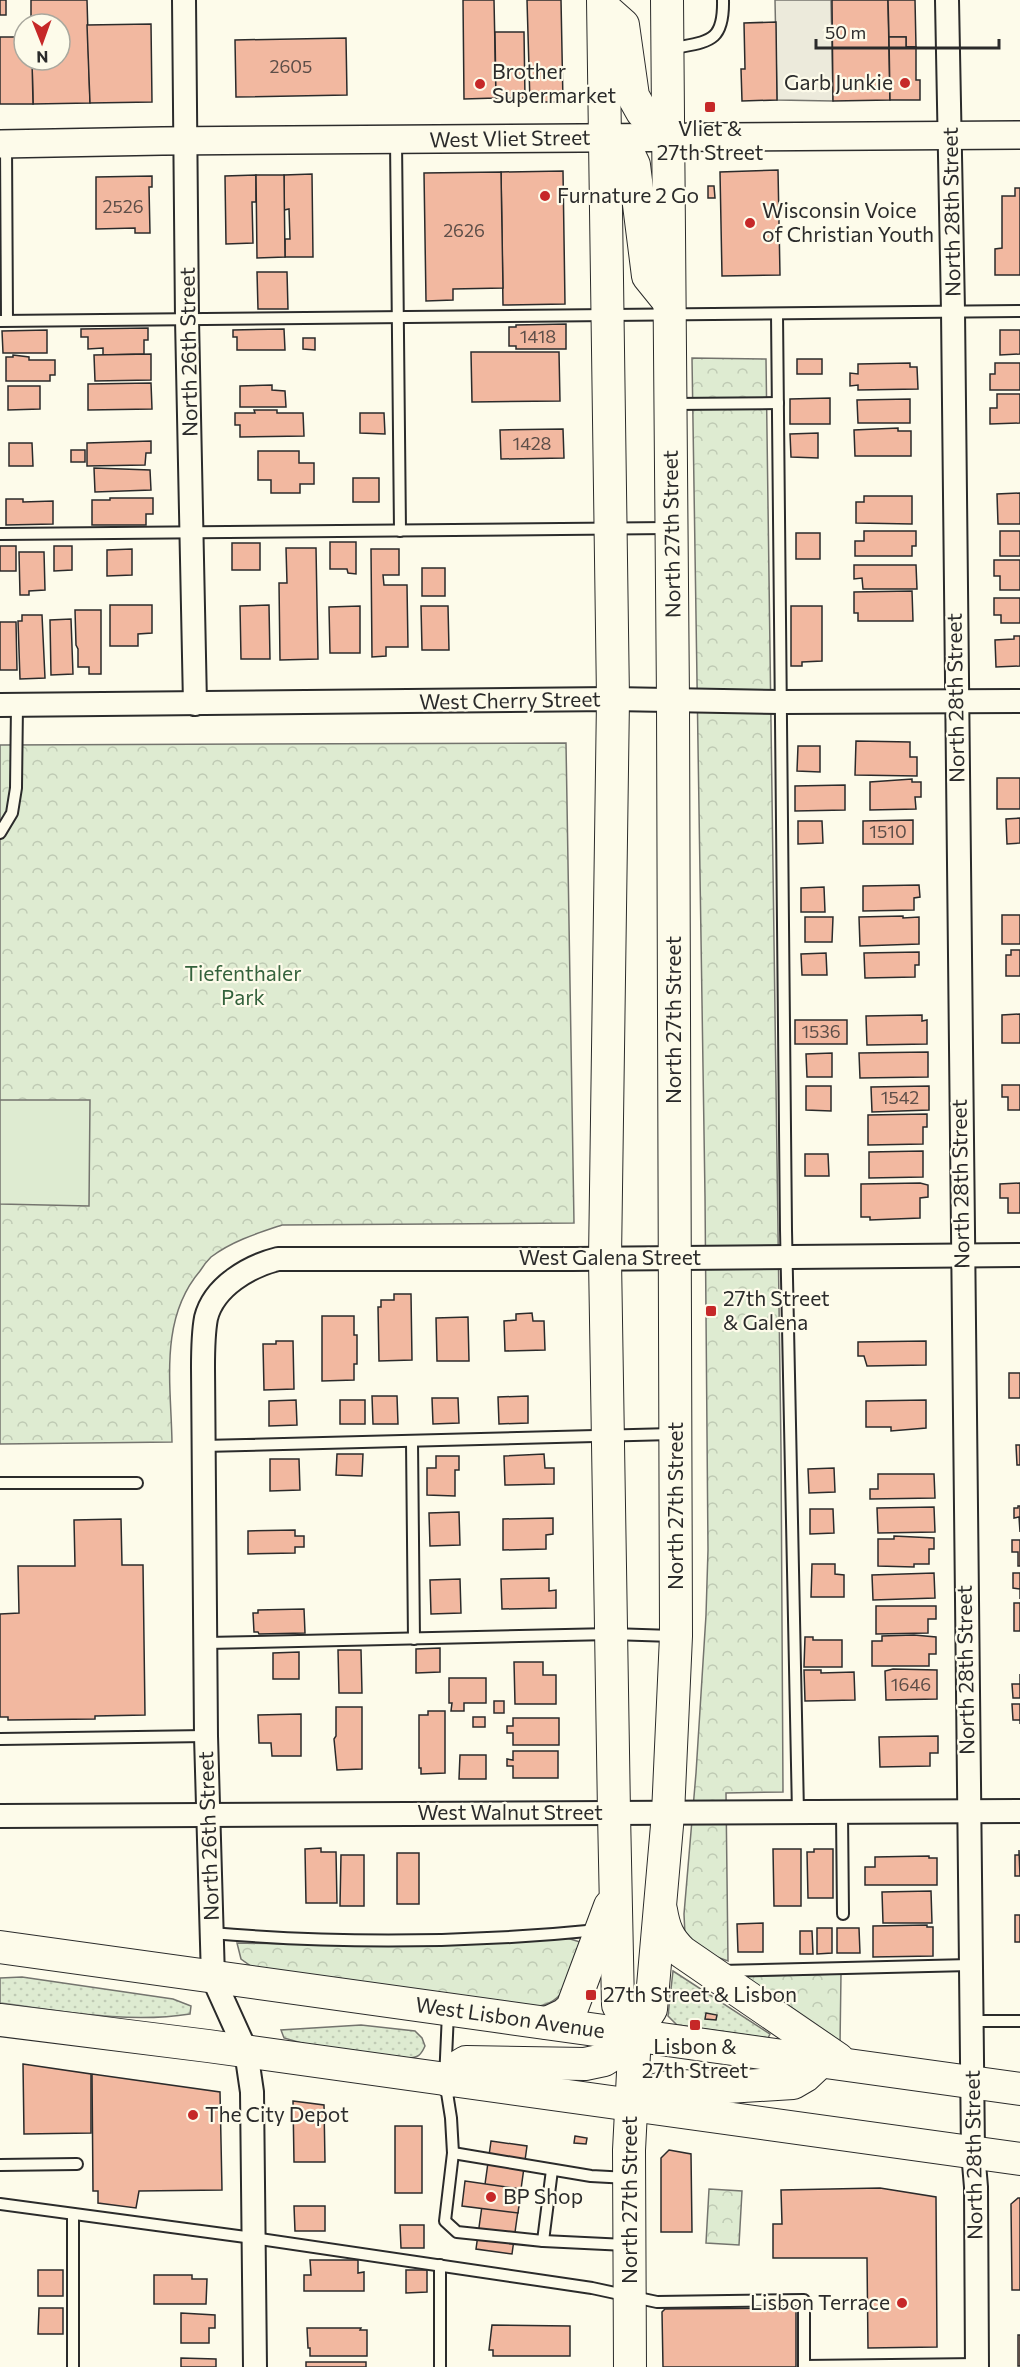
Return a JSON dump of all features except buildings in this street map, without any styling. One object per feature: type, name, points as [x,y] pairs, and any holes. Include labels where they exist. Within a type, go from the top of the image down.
[{"type":"main road","name":"North 27th Street","points":[[630,2367],[629,2178],[635,2034],[651,2009],[668,1814],[676,1636],[673,702],[667,0]]},
{"type":"main road","points":[[603,4],[623,25],[633,96],[642,112],[667,137]]},
{"type":"main road","points":[[447,2081],[456,2068],[466,2062],[578,2064],[604,2060],[618,2051],[635,2034],[618,2005],[605,1259],[613,699],[603,4]]},
{"type":"main road","points":[[604,138],[626,148],[634,165],[648,276],[669,309]]},
{"type":"main road","points":[[548,2023],[572,2008],[616,1891]]},
{"type":"main road","points":[[631,2106],[658,2089],[673,2086],[757,2086],[793,2083],[832,2062],[670,1941],[664,1929],[659,1897]]},
{"type":"main road","name":"West Lisbon Avenue","points":[[0,1947],[1020,2089]]},
{"type":"main road","points":[[0,2020],[246,2051],[447,2081],[1020,2159]]},
{"type":"street","name":"North 26th Street","points":[[184,0],[195,704]]},
{"type":"street","name":"North 28th Street","points":[[948,0],[970,1965],[973,2152],[981,2366]]},
{"type":"street","name":"West Vliet Street","points":[[3,144],[1020,135]]},
{"type":"street","name":"West Cherry Street","points":[[8,705],[613,699],[673,702],[1020,701]]},
{"type":"street","name":"West Galena Street","points":[[215,1300],[228,1284],[247,1271],[262,1263],[278,1259],[1020,1255]]},
{"type":"street","name":"North 26th Street","points":[[215,1300],[207,1315],[204,1332],[203,1446],[211,1933],[213,1978],[246,2051],[252,2092],[255,2367]]},
{"type":"street","name":"West Walnut Street","points":[[0,1816],[1020,1811]]},
{"type":"lane","points":[[667,49],[702,43],[717,35],[723,22],[723,0]]},
{"type":"lane","points":[[396,140],[400,531]]},
{"type":"lane","points":[[3,144],[4,320],[609,314],[669,309],[777,314],[1020,311]]},
{"type":"lane","points":[[777,314],[786,1257],[798,1813]]},
{"type":"lane","points":[[670,404],[778,403]]},
{"type":"lane","points":[[0,534],[671,528]]},
{"type":"lane","points":[[0,833],[12,813],[15,796],[8,705]]},
{"type":"lane","points":[[203,1446],[675,1434]]},
{"type":"lane","points":[[412,1442],[414,1639]]},
{"type":"lane","points":[[0,1483],[137,1483]]},
{"type":"lane","points":[[206,1643],[611,1634],[676,1636]]},
{"type":"lane","points":[[0,1739],[206,1736]]},
{"type":"lane","points":[[842,1813],[843,1914]]},
{"type":"lane","points":[[211,1933],[270,1938],[388,1942],[531,1937],[601,1930]]},
{"type":"lane","points":[[709,1972],[970,1965]]},
{"type":"lane","points":[[448,2009],[447,2081],[453,2153],[445,2221],[457,2232],[543,2241],[629,2245]]},
{"type":"lane","points":[[971,2021],[1020,2021]]},
{"type":"lane","points":[[453,2153],[591,2176],[629,2178]]},
{"type":"lane","points":[[0,2165],[77,2164]]},
{"type":"lane","points":[[543,2241],[552,2170]]},
{"type":"lane","points":[[0,2204],[440,2265],[592,2288],[657,2302],[804,2300],[804,2367],[981,2366]]},
{"type":"lane","points":[[73,2214],[73,2367]]},
{"type":"lane","points":[[440,2265],[440,2367]]},
{"type":"green space","points":[[692,358],[766,359],[781,1449],[783,1792],[726,1793],[728,1961],[714,1956],[685,1935],[684,1914],[696,1773],[708,1550]]},
{"type":"green space","name":"Tiefenthaler Park","points":[[566,743],[574,1223],[282,1225],[255,1234],[228,1246],[211,1257],[187,1290],[178,1310],[170,1353],[172,1442],[0,1444],[0,745]]},
{"type":"green space","points":[[0,1100],[90,1100],[89,1206],[0,1204]]},
{"type":"green space","points":[[567,1938],[580,1942],[566,1985],[554,2000],[545,2005],[532,2007],[255,1969],[241,1959],[237,1943],[389,1946]]},
{"type":"green space","points":[[673,1971],[770,2034],[768,2038],[677,2025],[668,2016]]},
{"type":"green space","points":[[841,1974],[840,2046],[734,1979],[746,1976]]},
{"type":"green space","points":[[22,1977],[173,1999],[191,2006],[190,2014],[143,2018],[119,2017],[0,2003],[0,1978]]},
{"type":"green space","points":[[361,2025],[415,2031],[422,2038],[425,2046],[419,2055],[408,2058],[305,2044],[284,2038],[281,2030]]},
{"type":"green space","points":[[709,2189],[742,2191],[739,2245],[706,2243]]},
{"type":"shaded area","points":[[775,0],[831,0],[833,101],[777,100]]},
{"type":"place","name":"Garb Junkie","points":[[905,83]]},
{"type":"place","name":"Brother Supermarket","points":[[480,84]]},
{"type":"place","name":"Vliet & 27th Street","points":[[710,107]]},
{"type":"place","name":"Furnature 2 Go","points":[[545,196]]},
{"type":"place","name":"Wisconsin Voice of Christian Youth","points":[[750,223]]},
{"type":"place","name":"27th Street & Galena","points":[[711,1311]]},
{"type":"place","name":"27th Street & Lisbon","points":[[591,1995]]},
{"type":"place","name":"Lisbon & 27th Street","points":[[695,2025]]},
{"type":"place","name":"The City Depot","points":[[193,2115]]},
{"type":"place","name":"BP Shop","points":[[491,2197]]},
{"type":"place","name":"Lisbon Terrace","points":[[902,2303]]}]
